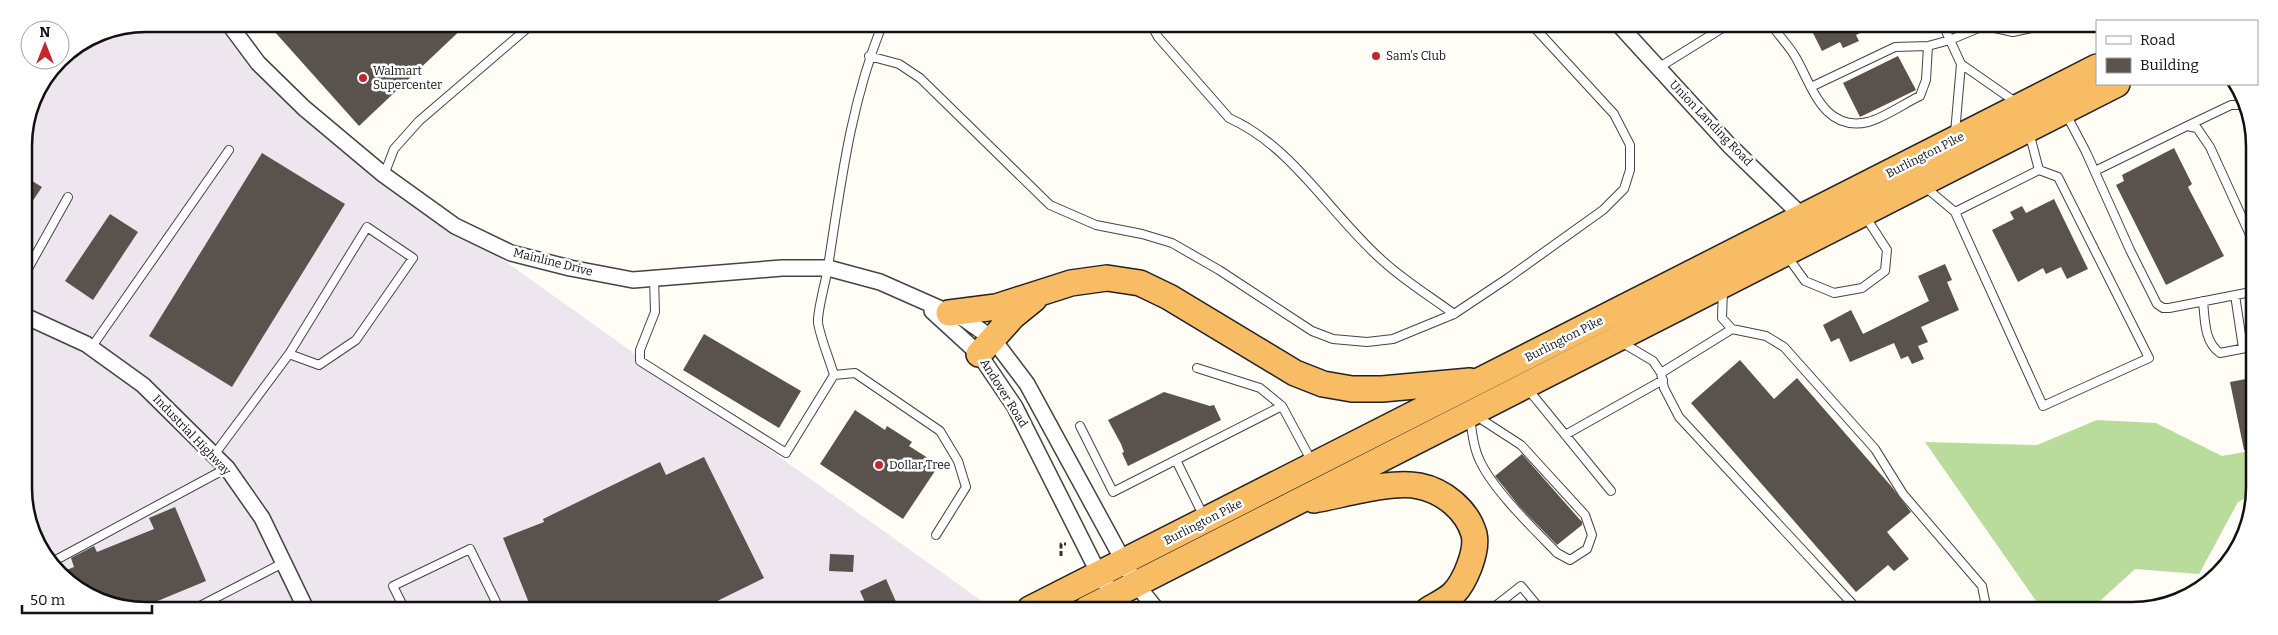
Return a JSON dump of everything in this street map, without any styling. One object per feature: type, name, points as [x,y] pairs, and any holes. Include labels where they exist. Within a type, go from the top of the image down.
[{"type":"highway","name":"Burlington Pike","points":[[1119,602],[1136,584],[1287,505],[1921,183],[2024,117],[2096,68]]},
{"type":"highway","name":"Burlington Pike","points":[[1044,602],[1954,140],[2024,117],[2064,110],[2114,85]]},
{"type":"highway","points":[[949,313],[996,307],[1071,283],[1107,278],[1140,283],[1168,297],[1295,374],[1323,384],[1352,389],[1382,389],[1484,379]]},
{"type":"highway","points":[[986,346],[1014,316],[1044,291]]},
{"type":"highway","points":[[1287,505],[1388,486],[1419,486],[1448,497],[1463,513],[1474,535],[1470,568],[1453,594],[1440,602]]},
{"type":"street","name":"Mainline Drive","points":[[236,32],[258,63],[304,108],[384,175],[455,226],[511,253],[570,268],[633,280],[782,268],[828,268],[880,282],[924,302]]},
{"type":"street","name":"Union Landing Road","points":[[1626,32],[1729,145],[1804,217]]},
{"type":"street","name":"Andover Road","points":[[924,302],[966,320],[986,346],[1099,574],[1117,602]]},
{"type":"street","name":"Andover Road","points":[[924,302],[986,346],[1027,384],[1136,584],[1150,602]]},
{"type":"street","name":"Industrial Highway","points":[[32,320],[91,348],[143,385],[227,468],[262,518],[298,602]]},
{"type":"lane","points":[[384,175],[394,149],[419,121],[522,32]]},
{"type":"lane","points":[[654,278],[655,312],[640,350],[640,361],[786,453],[834,375],[818,322],[828,268],[842,165],[869,56],[879,32]]},
{"type":"lane","points":[[1155,32],[1229,118],[1244,125],[1272,144],[1384,262],[1454,314]]},
{"type":"lane","points":[[869,56],[899,64],[920,78],[1050,206],[1096,225],[1142,234],[1172,243],[1219,270],[1312,331],[1333,339],[1376,341],[1393,339],[1454,314],[1603,210],[1624,189],[1630,170],[1630,145],[1614,114],[1539,32]]},
{"type":"lane","points":[[1658,68],[1710,32]]},
{"type":"lane","points":[[1777,32],[1795,56],[1811,87],[1830,116],[1848,123],[1869,122],[1920,96],[1926,80],[1928,46]]},
{"type":"lane","points":[[1946,32],[1961,64],[2024,117],[2039,170]]},
{"type":"lane","points":[[1811,87],[1895,47],[1928,46],[1971,32]]},
{"type":"lane","points":[[1954,140],[1961,64]]},
{"type":"lane","points":[[2095,171],[2231,105],[2237,105]]},
{"type":"lane","points":[[2064,110],[2099,179],[2130,250],[2157,304],[2162,308],[2168,308],[2246,293]]},
{"type":"lane","points":[[2187,126],[2197,128],[2210,147],[2246,226]]},
{"type":"lane","points":[[91,348],[229,150]]},
{"type":"lane","points":[[1921,183],[1955,212],[2043,406],[2149,358],[2058,177],[2039,170],[1955,212]]},
{"type":"lane","points":[[33,260],[68,197]]},
{"type":"lane","points":[[1785,252],[1805,281],[1834,293],[1862,288],[1885,271],[1887,250],[1863,213]]},
{"type":"lane","points":[[214,455],[289,354],[367,227],[414,258],[356,340],[319,365],[289,354]]},
{"type":"lane","points":[[1724,283],[1722,318],[1732,329],[1766,336],[1784,347],[1875,449],[1903,494],[1982,586],[1985,602]]},
{"type":"lane","points":[[2235,295],[2246,344]]},
{"type":"lane","points":[[2203,301],[2209,342],[2213,348],[2220,353],[2246,348]]},
{"type":"lane","points":[[1565,436],[1662,377],[1732,329]]},
{"type":"lane","points":[[1615,338],[1653,361],[1662,377],[1664,388],[1679,418],[1851,602]]},
{"type":"lane","points":[[1198,368],[1260,388],[1282,406],[1314,466]]},
{"type":"lane","points":[[834,375],[855,373],[940,430],[958,461],[966,487],[936,535]]},
{"type":"lane","points":[[1524,385],[1611,491]]},
{"type":"lane","points":[[1080,426],[1113,492],[1282,406]]},
{"type":"lane","points":[[1470,412],[1521,445],[1585,515],[1592,535],[1587,549],[1570,560],[1557,553],[1489,477],[1479,460],[1471,431],[1470,412]]},
{"type":"lane","points":[[1176,460],[1206,520]]},
{"type":"lane","points":[[57,559],[227,468]]},
{"type":"lane","points":[[401,602],[393,586],[470,549],[496,602]]},
{"type":"lane","points":[[208,602],[283,563]]},
{"type":"lane","points":[[1501,602],[1521,586],[1534,602]]},
{"type":"path","points":[[1061,556],[1059,544],[1066,544]]},
{"type":"shaded area","points":[[235,32],[258,63],[384,175],[983,602],[139,602],[124,600],[96,591],[77,579],[56,558],[44,539],[33,503],[33,132],[36,117],[52,83],[62,70],[70,70],[71,61],[103,41],[132,33]]},
{"type":"green space","points":[[2097,420],[2156,423],[2222,456],[2246,452],[2245,498],[2238,502],[2199,574],[2135,569],[2099,602],[2037,602],[1925,442],[2037,445]]},
{"type":"building","name":"Walmart Supercenter","points":[[275,32],[459,32],[359,126]]},
{"type":"building","points":[[1812,32],[1862,32],[1856,35],[1859,41],[1843,48],[1840,42],[1822,51]]},
{"type":"building","points":[[1898,56],[1916,90],[1860,117],[1843,83]]},
{"type":"building","points":[[2174,148],[2192,184],[2188,187],[2224,256],[2166,285],[2116,185],[2124,181],[2122,175]]},
{"type":"building","points":[[262,153],[345,204],[232,387],[149,336]]},
{"type":"building","points":[[33,181],[42,187],[33,201]]},
{"type":"building","points":[[2054,199],[2088,269],[2067,279],[2061,267],[2046,274],[2043,268],[2018,282],[1992,230],[2014,219],[2010,212],[2022,206],[2026,213]]},
{"type":"building","points":[[110,214],[138,232],[93,300],[65,281]]},
{"type":"building","points":[[1945,264],[1952,280],[1947,282],[1959,310],[1921,327],[1928,342],[1918,346],[1924,359],[1912,364],[1908,356],[1901,359],[1894,343],[1850,362],[1839,338],[1831,342],[1823,325],[1851,310],[1863,334],[1929,301],[1918,276]]},
{"type":"building","points":[[704,334],[801,391],[779,428],[683,370]]},
{"type":"building","points":[[1740,360],[1774,399],[1797,378],[1891,486],[1911,512],[1887,532],[1909,559],[1894,571],[1888,565],[1856,592],[1691,403]]},
{"type":"building","points":[[2246,379],[2246,450],[2244,450],[2230,382]]},
{"type":"building","points":[[1164,392],[1210,406],[1214,405],[1221,420],[1128,466],[1122,453],[1124,452],[1121,444],[1108,420]]},
{"type":"building","name":"Dollar Tree","points":[[855,410],[885,430],[887,426],[912,442],[909,446],[939,465],[903,519],[820,464]]},
{"type":"building","points":[[1522,454],[1582,522],[1582,525],[1557,545],[1519,506],[1495,476]]},
{"type":"building","points":[[704,457],[764,578],[715,602],[529,602],[503,538],[544,522],[543,519],[660,462],[666,475]]},
{"type":"building","points":[[175,507],[206,581],[155,602],[139,602],[124,600],[96,591],[67,570],[74,567],[71,558],[94,546],[97,552],[154,529],[149,518]]},
{"type":"building","points":[[830,554],[854,555],[853,572],[829,571]]},
{"type":"building","points":[[886,579],[896,602],[865,602],[860,591]]},
{"type":"place","name":"Sam's Club","points":[[1376,56]]},
{"type":"place","name":"Walmart Supercenter","points":[[363,78]]},
{"type":"place","name":"Dollar Tree","points":[[879,465]]}]
